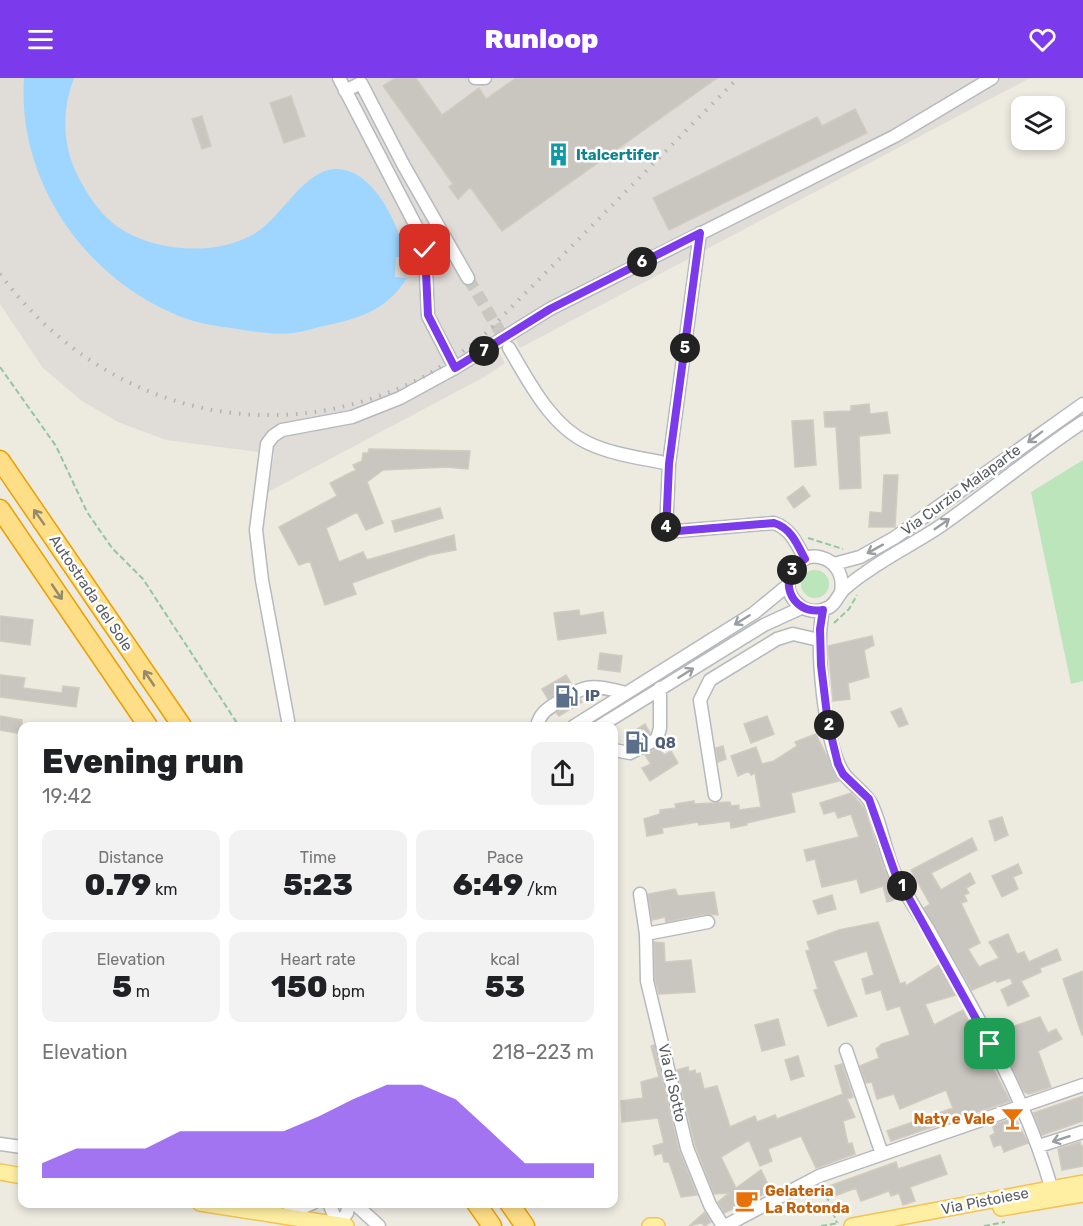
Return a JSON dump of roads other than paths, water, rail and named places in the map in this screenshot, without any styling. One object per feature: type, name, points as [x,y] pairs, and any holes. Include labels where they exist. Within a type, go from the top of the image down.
[{"type":"highway","name":"Autostrada del Sole","points":[[0,460],[179,722]]},
{"type":"highway","name":"Autostrada del Sole","points":[[0,509],[145,722]]},
{"type":"highway","points":[[479,1208],[492,1226]]},
{"type":"highway","points":[[512,1208],[525,1226]]},
{"type":"main road","points":[[0,1172],[18,1175]]},
{"type":"main road","name":"Via Pistoiese","points":[[845,1224],[1083,1183]]},
{"type":"main road","name":"Via Pistoiese","points":[[903,1226],[1083,1194]]},
{"type":"main road","points":[[232,1208],[342,1225]]},
{"type":"main road","points":[[650,1226],[657,1226]]},
{"type":"street","points":[[339,78],[418,230],[425,250],[428,315],[455,368]]},
{"type":"street","points":[[475,78],[485,78]]},
{"type":"street","points":[[288,722],[262,580],[256,530],[267,444],[273,436],[282,430],[352,417],[400,398],[455,368],[550,309],[895,136],[992,78]]},
{"type":"street","points":[[345,91],[363,80],[404,166],[468,278]]},
{"type":"street","points":[[700,233],[669,464],[666,532],[774,523],[786,529],[805,559],[792,569],[788,585],[791,597],[801,608],[811,611],[823,610],[819,640],[828,723],[838,764],[843,774],[869,799],[895,873],[929,930],[1022,1106],[1039,1146],[1051,1187]]},
{"type":"street","points":[[509,348],[537,394],[574,436],[611,452],[669,464]]},
{"type":"street","name":"Via Curzio Malaparte","points":[[805,559],[817,557],[834,564],[860,557],[894,538],[1083,404]]},
{"type":"street","name":"Via Curzio Malaparte","points":[[823,610],[833,605],[841,592],[867,571],[939,527],[1083,422]]},
{"type":"street","points":[[834,564],[842,580],[841,592]]},
{"type":"street","points":[[580,722],[763,607],[788,585]]},
{"type":"street","points":[[606,722],[764,625],[801,608]]},
{"type":"street","points":[[715,795],[700,700],[705,685],[717,675],[785,635],[801,634],[819,640]]},
{"type":"street","points":[[539,722],[543,712],[579,688],[599,687],[626,693]]},
{"type":"street","points":[[618,751],[630,753],[657,739],[660,728],[660,688]]},
{"type":"street","name":"Via di Sotto","points":[[640,894],[646,934],[647,981],[687,1148],[710,1205],[724,1226]]},
{"type":"street","points":[[646,934],[708,922]]},
{"type":"street","points":[[846,1050],[882,1154]]},
{"type":"street","points":[[724,1226],[813,1179],[1083,1085]]},
{"type":"street","points":[[1039,1146],[1083,1132]]},
{"type":"street","points":[[0,1144],[18,1147]]},
{"type":"street","points":[[282,1216],[301,1208]]},
{"type":"street","points":[[331,1208],[342,1225]]},
{"type":"street","points":[[342,1225],[348,1208]]},
{"type":"street","points":[[359,1208],[379,1226]]},
{"type":"water","points":[[24,78],[74,78],[67,102],[65,126],[72,162],[81,183],[97,207],[126,232],[157,244],[174,247],[209,248],[227,245],[257,232],[266,225],[315,176],[337,169],[351,172],[363,179],[383,202],[398,230],[406,257],[396,257],[395,277],[407,278],[381,306],[361,316],[297,332],[279,334],[196,322],[139,296],[83,247],[61,218],[44,186],[31,151],[25,115]]},
{"type":"tunnel","points":[[468,278],[509,347]]},
{"type":"railway","points":[[0,274],[40,319],[85,357],[135,385],[188,404],[243,414],[300,414],[358,403],[415,381],[451,360],[484,335],[738,78]]},
{"type":"place","name":"Italcertifer","points":[[558,155]]},
{"type":"place","name":"IP","points":[[567,696]]},
{"type":"place","name":"Q8","points":[[637,743]]},
{"type":"place","name":"Naty e Vale","points":[[1013,1119]]},
{"type":"place","name":"Gelateria La Rotonda","points":[[747,1200]]}]
